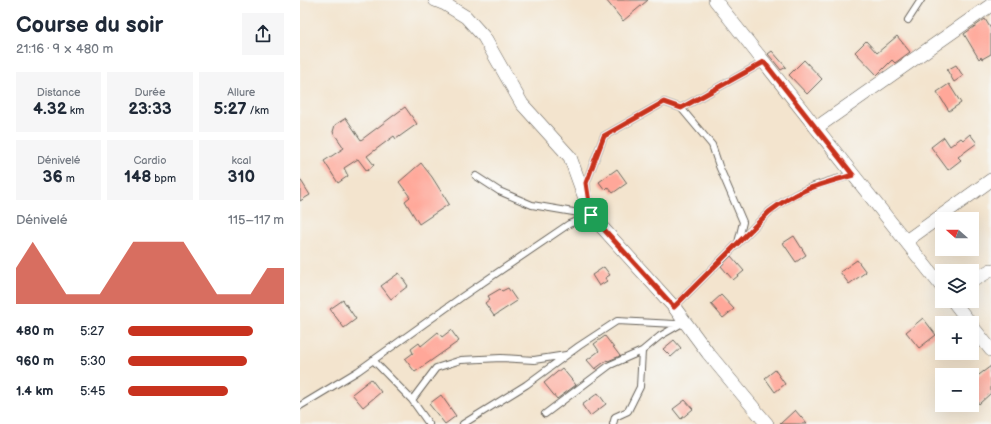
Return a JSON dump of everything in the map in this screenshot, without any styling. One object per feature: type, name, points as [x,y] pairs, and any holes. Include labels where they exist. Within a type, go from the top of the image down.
[{"type":"street","points":[[435,0],[445,4],[466,17],[484,37],[522,104],[570,157],[591,215],[674,307],[708,353],[767,424]]},
{"type":"street","points":[[715,0],[935,278]]},
{"type":"street","points":[[816,128],[990,6]]},
{"type":"street","points":[[906,241],[991,180]]},
{"type":"street","points":[[979,277],[991,270]]},
{"type":"street","points":[[958,308],[965,316]]},
{"type":"street","points":[[979,333],[989,344]]},
{"type":"lane","points":[[908,20],[921,0]]},
{"type":"lane","points":[[681,108],[764,62]]},
{"type":"lane","points":[[591,215],[586,183],[604,136],[664,102],[681,108],[712,145],[719,166],[743,222],[737,244]]},
{"type":"lane","points":[[674,307],[769,212],[784,200],[810,187],[853,175]]},
{"type":"lane","points":[[476,176],[499,191],[532,205],[591,215]]},
{"type":"lane","points":[[300,406],[358,371],[463,296],[569,224],[591,215]]},
{"type":"lane","points":[[463,424],[526,384],[567,354],[617,321],[675,324],[686,322]]},
{"type":"lane","points":[[545,414],[610,365],[642,351],[660,336],[686,322]]},
{"type":"lane","points":[[613,424],[615,417],[628,411],[640,387],[642,351]]},
{"type":"lane","points":[[412,400],[436,368],[461,360],[501,358],[534,360],[567,354]]},
{"type":"lane","points":[[373,360],[412,400],[429,424]]},
{"type":"building","points":[[606,0],[648,0],[623,21]]},
{"type":"building","points":[[985,19],[991,29],[991,54],[979,59],[964,34]]},
{"type":"building","points":[[897,36],[910,52],[895,63],[892,60],[877,75],[855,52],[866,41],[877,53]]},
{"type":"building","points":[[772,51],[786,67],[781,70],[768,54]]},
{"type":"building","points":[[804,60],[822,79],[807,94],[789,75]]},
{"type":"building","points":[[956,65],[963,76],[954,82],[947,70]]},
{"type":"building","points":[[949,84],[961,103],[949,111],[937,92]]},
{"type":"building","points":[[405,107],[417,124],[396,139],[394,136],[367,156],[374,165],[367,171],[358,159],[344,168],[348,176],[338,183],[324,161],[344,148],[333,132],[335,125],[346,118],[361,140]]},
{"type":"building","points":[[970,134],[977,143],[958,157],[961,160],[948,170],[931,147],[944,137],[950,146],[961,138],[963,140]]},
{"type":"building","points":[[421,163],[449,204],[419,224],[405,201],[410,197],[399,182]]},
{"type":"building","points":[[617,169],[627,183],[613,193],[608,187],[605,190],[599,182]]},
{"type":"building","points":[[300,179],[310,195],[300,201]]},
{"type":"building","points":[[794,236],[806,255],[796,262],[783,243]]},
{"type":"building","points":[[731,256],[744,271],[733,280],[721,266]]},
{"type":"building","points":[[857,260],[866,272],[849,284],[840,272]]},
{"type":"building","points":[[604,267],[610,275],[605,278],[607,281],[599,286],[592,275]]},
{"type":"building","points":[[399,273],[408,286],[391,299],[381,286]]},
{"type":"building","points":[[508,288],[517,301],[494,316],[485,303],[490,299],[488,296],[500,289],[502,291]]},
{"type":"building","points":[[721,295],[734,309],[723,318],[711,304]]},
{"type":"building","points":[[343,300],[356,319],[344,328],[330,309]]},
{"type":"building","points":[[923,318],[935,336],[919,348],[906,332]]},
{"type":"building","points":[[451,330],[459,341],[415,372],[405,359],[413,353],[411,349],[419,343],[421,346],[438,332],[442,337]]},
{"type":"building","points":[[605,336],[620,356],[608,361],[607,360],[595,369],[587,360],[599,351],[594,344]]},
{"type":"building","points":[[674,340],[681,348],[671,357],[663,349]]},
{"type":"building","points":[[991,366],[991,393],[979,404],[979,375]]},
{"type":"building","points":[[562,368],[576,385],[557,399],[544,383]]},
{"type":"building","points":[[775,370],[785,384],[775,392],[765,378]]},
{"type":"building","points":[[371,379],[381,392],[363,407],[352,394]]},
{"type":"building","points":[[598,393],[606,404],[590,416],[582,405]]},
{"type":"building","points":[[441,395],[456,416],[445,424],[429,404]]},
{"type":"building","points":[[685,400],[693,409],[681,419],[673,409]]},
{"type":"building","points":[[795,410],[807,424],[780,424]]},
{"type":"route","points":[[764,62],[853,175],[810,187],[784,200],[769,212],[674,307],[591,215],[586,183],[604,136],[664,102],[681,108],[764,62]]}]
